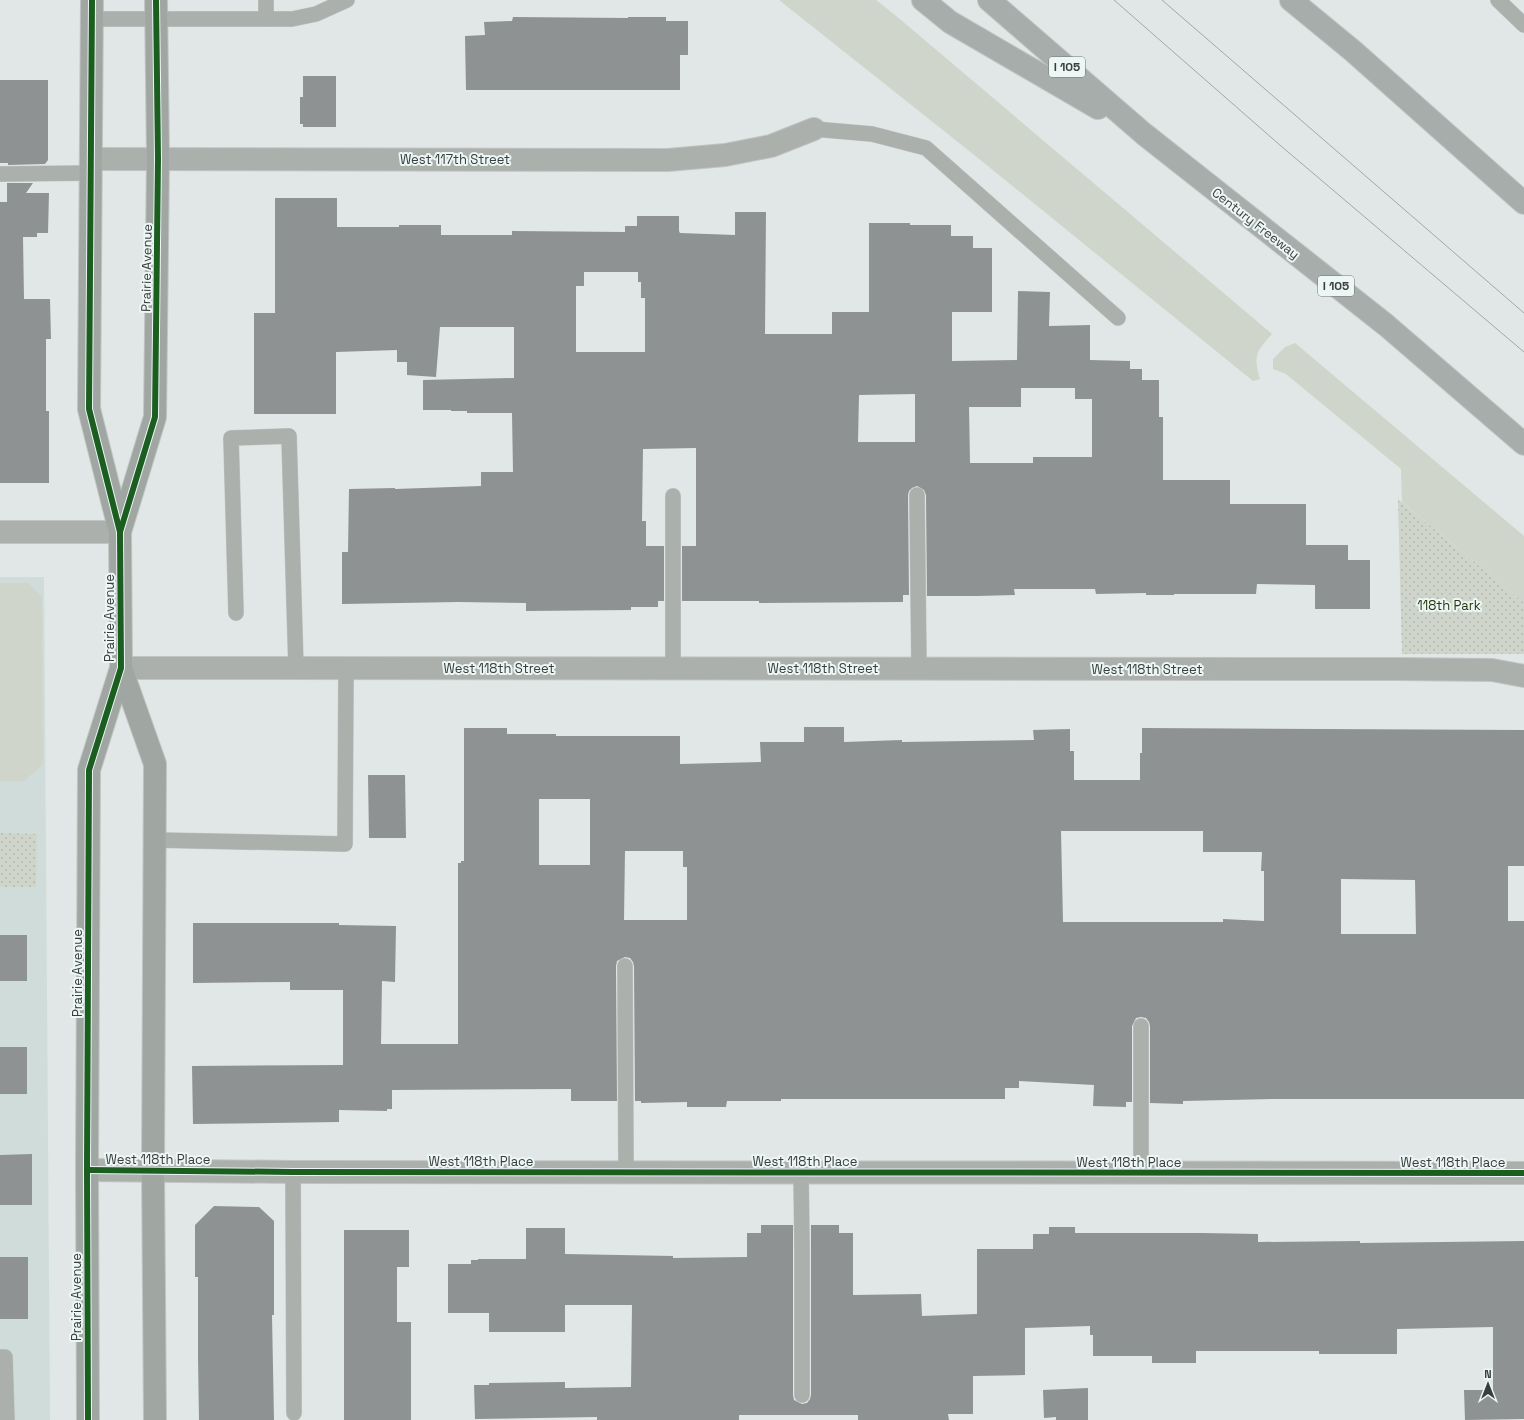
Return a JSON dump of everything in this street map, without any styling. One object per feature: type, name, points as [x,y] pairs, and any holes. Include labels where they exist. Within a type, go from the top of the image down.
[{"type":"highway","points":[[923,0],[950,22],[1144,134]]},
{"type":"highway","name":"Century Freeway","points":[[989,0],[1144,134],[1386,325],[1524,444]]},
{"type":"highway","points":[[1291,0],[1353,52],[1524,203]]},
{"type":"highway","points":[[1316,0],[1353,52]]},
{"type":"main road","name":"Prairie Avenue","points":[[88,1420],[87,1170],[89,770],[120,668],[120,532],[89,409],[92,10]]},
{"type":"main road","name":"Prairie Avenue","points":[[120,532],[155,417],[158,158],[156,10]]},
{"type":"main road","name":"Prairie Avenue","points":[[120,668],[155,764],[153,1170],[155,1420]]},
{"type":"street","name":"West 117th Street","points":[[91,166],[158,158],[668,160],[725,155],[771,146],[814,129]]},
{"type":"street","points":[[0,532],[120,532]]},
{"type":"street","name":"West 118th Street","points":[[120,668],[1477,669],[1492,670],[1524,676]]},
{"type":"street","name":"West 118th Place","points":[[87,1170],[293,1172],[1524,1173]]},
{"type":"lane","points":[[266,0],[266,20]]},
{"type":"lane","points":[[92,10],[156,10],[266,20],[292,20],[316,14],[347,0]]},
{"type":"lane","points":[[1498,0],[1524,24]]},
{"type":"lane","points":[[814,129],[872,134],[926,148],[1118,318]]},
{"type":"lane","points":[[0,174],[91,166]]},
{"type":"lane","points":[[236,614],[231,438],[289,436],[296,668]]},
{"type":"lane","points":[[918,495],[919,669]]},
{"type":"lane","points":[[673,496],[673,668]]},
{"type":"lane","points":[[155,840],[345,844],[346,668]]},
{"type":"lane","points":[[625,966],[626,1172]]},
{"type":"lane","points":[[1141,1026],[1142,1173]]},
{"type":"lane","points":[[293,1172],[294,1413]]},
{"type":"lane","points":[[801,1172],[802,1395]]},
{"type":"lane","points":[[0,1357],[6,1357],[6,1420]]},
{"type":"shaded area","points":[[0,577],[44,577],[50,1420],[0,1420]]},
{"type":"green space","points":[[779,0],[876,0],[1272,334],[1262,345],[1257,354],[1260,379],[1253,381],[973,154]]},
{"type":"green space","points":[[1295,343],[1524,536],[1524,603],[1402,502],[1401,469],[1286,374],[1273,369],[1273,359],[1285,347]]},
{"type":"green space","name":"118th Park","points":[[1398,499],[1524,603],[1524,654],[1402,654]]},
{"type":"green space","points":[[0,583],[28,583],[42,597],[43,764],[24,781],[0,781]]},
{"type":"green space","points":[[0,833],[37,834],[36,887],[0,887]]},
{"type":"building","points":[[513,17],[666,17],[666,21],[688,21],[688,55],[680,55],[680,90],[466,90],[465,36],[485,35],[484,22],[512,21]]},
{"type":"building","points":[[303,76],[336,76],[336,127],[303,127],[303,124],[300,124],[300,97],[303,97]]},
{"type":"building","points":[[0,80],[48,80],[48,160],[45,164],[8,165],[8,163],[0,163]]},
{"type":"building","points":[[7,183],[33,183],[26,193],[49,193],[48,233],[37,233],[37,237],[23,237],[24,299],[50,299],[51,339],[46,339],[46,411],[49,411],[49,483],[0,483],[0,202],[7,202]]},
{"type":"building","points":[[275,198],[337,198],[337,227],[441,225],[441,235],[512,235],[512,231],[625,232],[625,226],[637,226],[637,216],[679,216],[680,233],[735,235],[735,212],[766,212],[765,334],[832,334],[832,312],[869,312],[869,223],[951,225],[951,236],[973,236],[973,248],[992,248],[992,312],[952,312],[952,361],[1017,360],[1018,291],[1050,292],[1049,326],[1090,325],[1090,360],[1130,361],[1130,369],[1142,369],[1142,380],[1159,380],[1159,417],[1163,417],[1163,480],[1230,480],[1230,504],[1306,504],[1306,545],[1348,545],[1348,560],[1370,560],[1370,609],[1315,609],[1315,585],[1257,584],[1256,594],[1096,594],[1095,589],[1014,589],[1015,595],[927,596],[926,495],[924,490],[917,486],[909,491],[908,495],[909,595],[903,595],[903,602],[759,603],[759,601],[682,601],[682,546],[696,546],[696,448],[643,449],[642,521],[646,521],[646,546],[664,546],[664,601],[658,601],[658,607],[631,607],[631,610],[526,611],[526,603],[458,602],[342,604],[342,552],[348,552],[349,489],[481,486],[481,472],[513,472],[512,413],[467,413],[467,411],[423,410],[423,380],[514,378],[514,327],[440,327],[436,377],[407,375],[407,362],[397,362],[397,350],[336,352],[336,414],[254,414],[254,313],[275,313]],"holes":[[[584,272],[638,272],[638,282],[641,282],[641,298],[645,298],[645,352],[576,352],[576,286],[584,286]],[[1021,388],[1075,388],[1075,399],[1092,399],[1092,457],[1033,457],[1033,463],[970,463],[969,407],[1021,407]],[[915,394],[915,442],[858,442],[859,395]]]},
{"type":"building","points":[[804,727],[844,727],[844,742],[902,740],[902,742],[1034,740],[1033,730],[1070,729],[1070,751],[1074,751],[1074,780],[1140,780],[1142,728],[1524,730],[1524,866],[1508,866],[1508,921],[1524,921],[1524,1099],[1273,1099],[1183,1101],[1183,1104],[1150,1103],[1150,1026],[1146,1018],[1141,1017],[1136,1018],[1132,1026],[1132,1102],[1126,1102],[1126,1107],[1093,1106],[1094,1085],[1019,1081],[1019,1088],[1005,1088],[1005,1099],[781,1099],[781,1101],[727,1101],[726,1107],[687,1107],[687,1102],[641,1103],[641,1101],[635,1101],[634,966],[630,958],[625,957],[617,961],[616,966],[617,1101],[571,1101],[571,1089],[392,1090],[392,1109],[387,1109],[387,1111],[339,1110],[339,1122],[193,1124],[192,1066],[343,1065],[343,990],[290,990],[290,982],[193,983],[193,923],[339,923],[339,925],[396,926],[395,982],[382,981],[381,1044],[458,1044],[458,863],[464,861],[464,728],[507,728],[507,734],[556,734],[556,736],[680,736],[680,764],[761,762],[760,742],[804,742]],"holes":[[[539,799],[590,799],[590,865],[539,865]],[[1061,831],[1203,831],[1203,852],[1262,852],[1261,871],[1264,871],[1264,921],[1223,919],[1223,922],[1063,922]],[[625,851],[683,851],[683,867],[687,867],[687,920],[624,920]],[[1341,879],[1415,880],[1416,934],[1341,934]]]},
{"type":"building","points":[[368,775],[405,775],[406,838],[369,838]]},
{"type":"building","points":[[0,935],[27,935],[27,981],[0,981]]},
{"type":"building","points":[[0,1047],[27,1047],[27,1094],[0,1094]]},
{"type":"building","points":[[32,1154],[32,1205],[0,1205],[0,1155]]},
{"type":"building","points":[[214,1206],[259,1207],[274,1221],[274,1315],[272,1315],[274,1420],[199,1420],[198,1277],[195,1277],[195,1225]]},
{"type":"building","points":[[761,1225],[793,1225],[793,1395],[794,1400],[802,1404],[807,1403],[811,1395],[811,1225],[839,1225],[839,1233],[853,1233],[853,1295],[921,1294],[922,1316],[977,1314],[977,1249],[1033,1249],[1033,1234],[1049,1234],[1049,1227],[1075,1227],[1075,1233],[1258,1234],[1258,1242],[1360,1241],[1360,1243],[1524,1241],[1524,1419],[1465,1420],[1464,1390],[1493,1390],[1493,1327],[1397,1329],[1397,1354],[1319,1354],[1319,1351],[1196,1351],[1196,1363],[1152,1363],[1152,1356],[1093,1356],[1093,1335],[1090,1335],[1090,1326],[1025,1328],[1025,1375],[973,1376],[973,1414],[948,1414],[949,1420],[858,1420],[858,1415],[739,1415],[739,1420],[597,1420],[597,1417],[475,1419],[474,1385],[489,1385],[489,1383],[565,1382],[565,1388],[631,1387],[632,1305],[565,1305],[565,1332],[489,1332],[489,1313],[448,1313],[448,1264],[471,1264],[471,1260],[478,1259],[526,1259],[526,1228],[565,1228],[565,1254],[673,1256],[673,1258],[747,1257],[747,1233],[761,1233]]},
{"type":"building","points":[[344,1230],[409,1230],[409,1267],[397,1267],[397,1322],[411,1322],[411,1420],[344,1420]]},
{"type":"building","points":[[0,1257],[28,1257],[28,1319],[0,1319]]},
{"type":"building","points":[[1088,1388],[1088,1420],[1056,1420],[1056,1417],[1044,1418],[1043,1390]]},
{"type":"tram line","points":[[1114,0],[1281,146],[1524,352]]},
{"type":"tram line","points":[[1162,0],[1524,313]]},
{"type":"cycle path","points":[[88,1420],[87,1170],[89,770],[121,668],[120,532],[89,409],[92,0]]},
{"type":"cycle path","points":[[120,532],[155,417],[158,158],[156,0]]},
{"type":"cycle path","points":[[87,1170],[293,1172],[1524,1173]]}]
